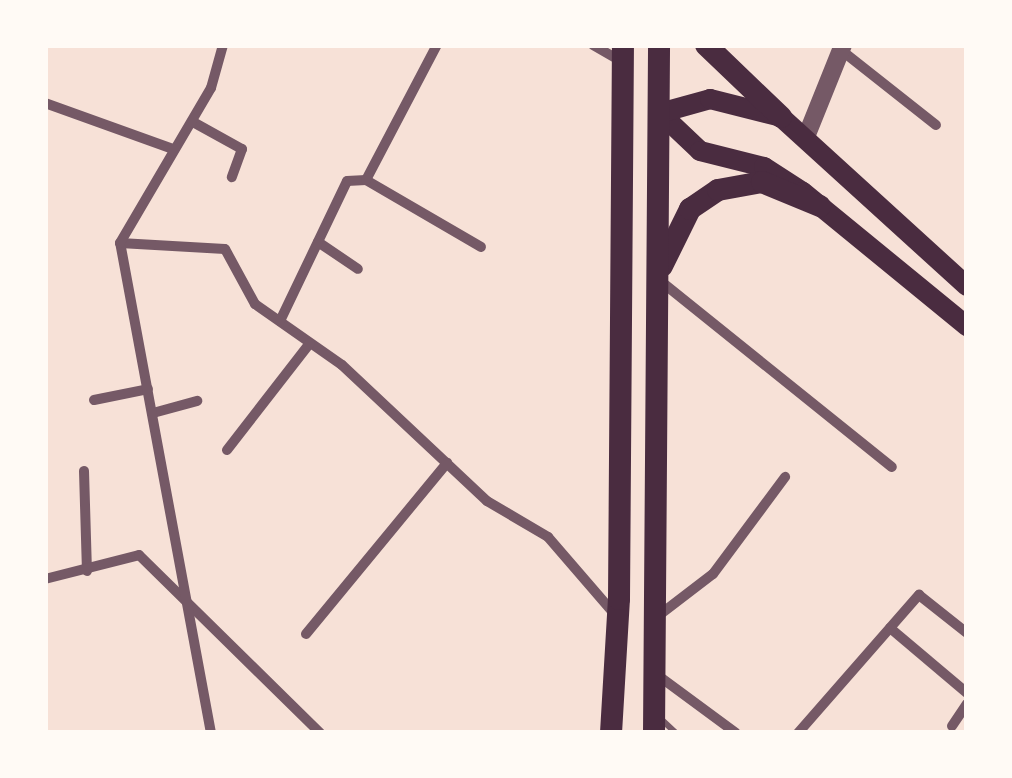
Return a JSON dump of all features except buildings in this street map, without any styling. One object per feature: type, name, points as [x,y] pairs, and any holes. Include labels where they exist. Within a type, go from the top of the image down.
[{"type":"main road","points":[[654,723],[659,45]]},
{"type":"main road","points":[[706,45],[967,286]]},
{"type":"main road","points":[[611,733],[618,618],[623,54]]},
{"type":"main road","points":[[623,110],[660,113],[710,99],[781,117]]},
{"type":"main road","points":[[660,113],[700,150],[764,167],[820,206],[967,326]]},
{"type":"main road","points":[[657,278],[690,210],[718,190],[762,182],[820,206]]},
{"type":"main road","points":[[908,278],[928,250]]},
{"type":"street","points":[[211,733],[120,243],[193,122],[223,45]]},
{"type":"street","points":[[366,180],[438,45]]},
{"type":"street","points":[[592,45],[623,54]]},
{"type":"street","points":[[806,137],[842,48],[936,125]]},
{"type":"street","points":[[45,104],[173,150]]},
{"type":"street","points":[[193,122],[242,149],[232,177]]},
{"type":"street","points":[[280,321],[347,182],[366,180],[482,247]]},
{"type":"street","points":[[318,242],[358,269]]},
{"type":"street","points":[[120,243],[226,250],[255,304],[310,342],[488,501],[548,537],[618,618]]},
{"type":"street","points":[[657,278],[892,467]]},
{"type":"street","points":[[227,450],[310,342]]},
{"type":"street","points":[[94,400],[148,389]]},
{"type":"street","points":[[153,413],[197,401]]},
{"type":"street","points":[[306,634],[447,464]]},
{"type":"street","points":[[84,471],[86,571]]},
{"type":"street","points":[[657,616],[713,574],[785,477]]},
{"type":"street","points":[[45,579],[139,555],[320,733]]},
{"type":"street","points":[[798,733],[918,595],[967,633]]},
{"type":"street","points":[[890,628],[967,694]]},
{"type":"street","points":[[656,674],[736,733]]},
{"type":"street","points":[[952,726],[967,704]]},
{"type":"lane","points":[[654,723],[676,733]]}]
